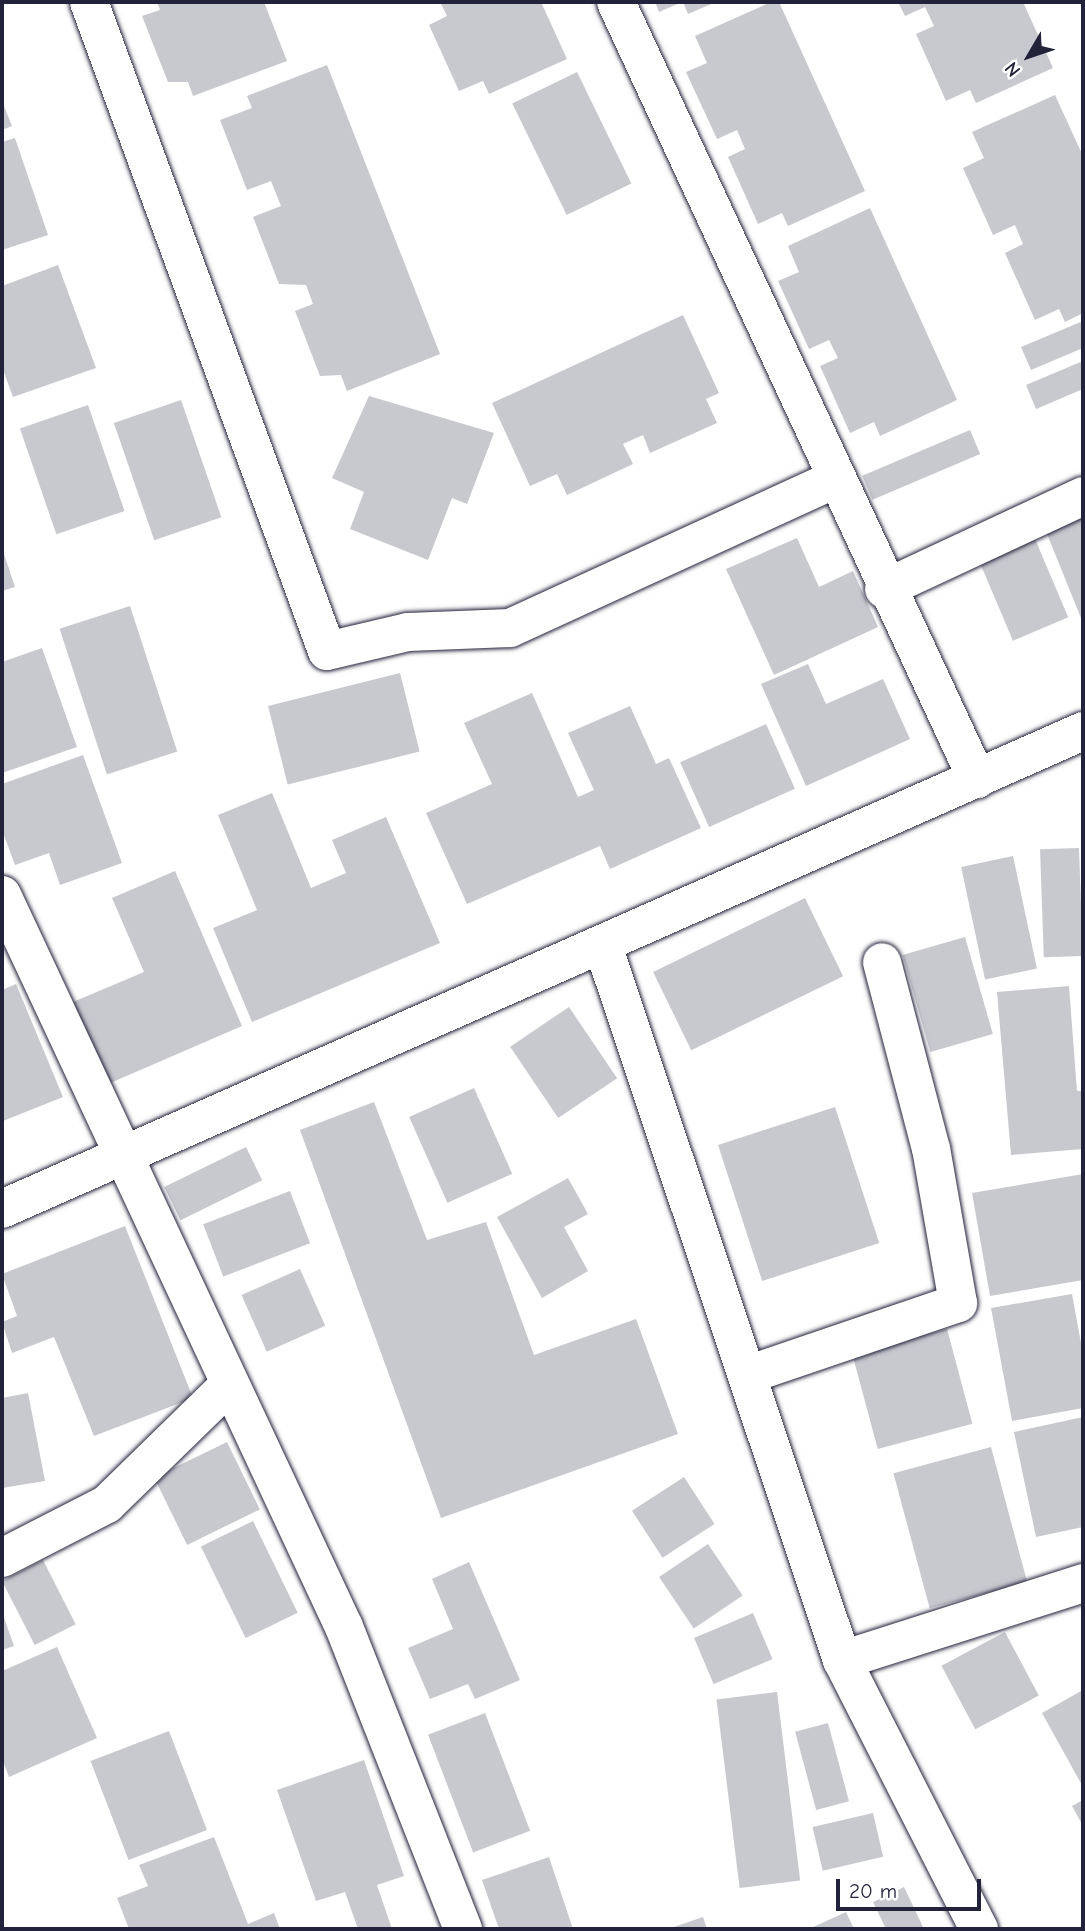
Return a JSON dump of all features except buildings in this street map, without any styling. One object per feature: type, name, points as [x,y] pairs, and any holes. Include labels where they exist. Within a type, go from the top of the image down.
[{"type":"street","points":[[89,2],[327,651],[408,632],[510,628],[835,479]]},
{"type":"street","points":[[616,2],[884,589],[977,779]]},
{"type":"street","points":[[884,589],[1083,496]]},
{"type":"street","points":[[2,1209],[122,1153],[603,946],[1083,730]]},
{"type":"street","points":[[2,895],[382,1715],[463,1929]]},
{"type":"street","points":[[603,946],[842,1660],[979,1929]]},
{"type":"street","points":[[747,1375],[958,1303],[931,1149],[882,962]]},
{"type":"street","points":[[2,1558],[107,1504],[229,1385]]},
{"type":"street","points":[[842,1660],[1083,1583]]}]
